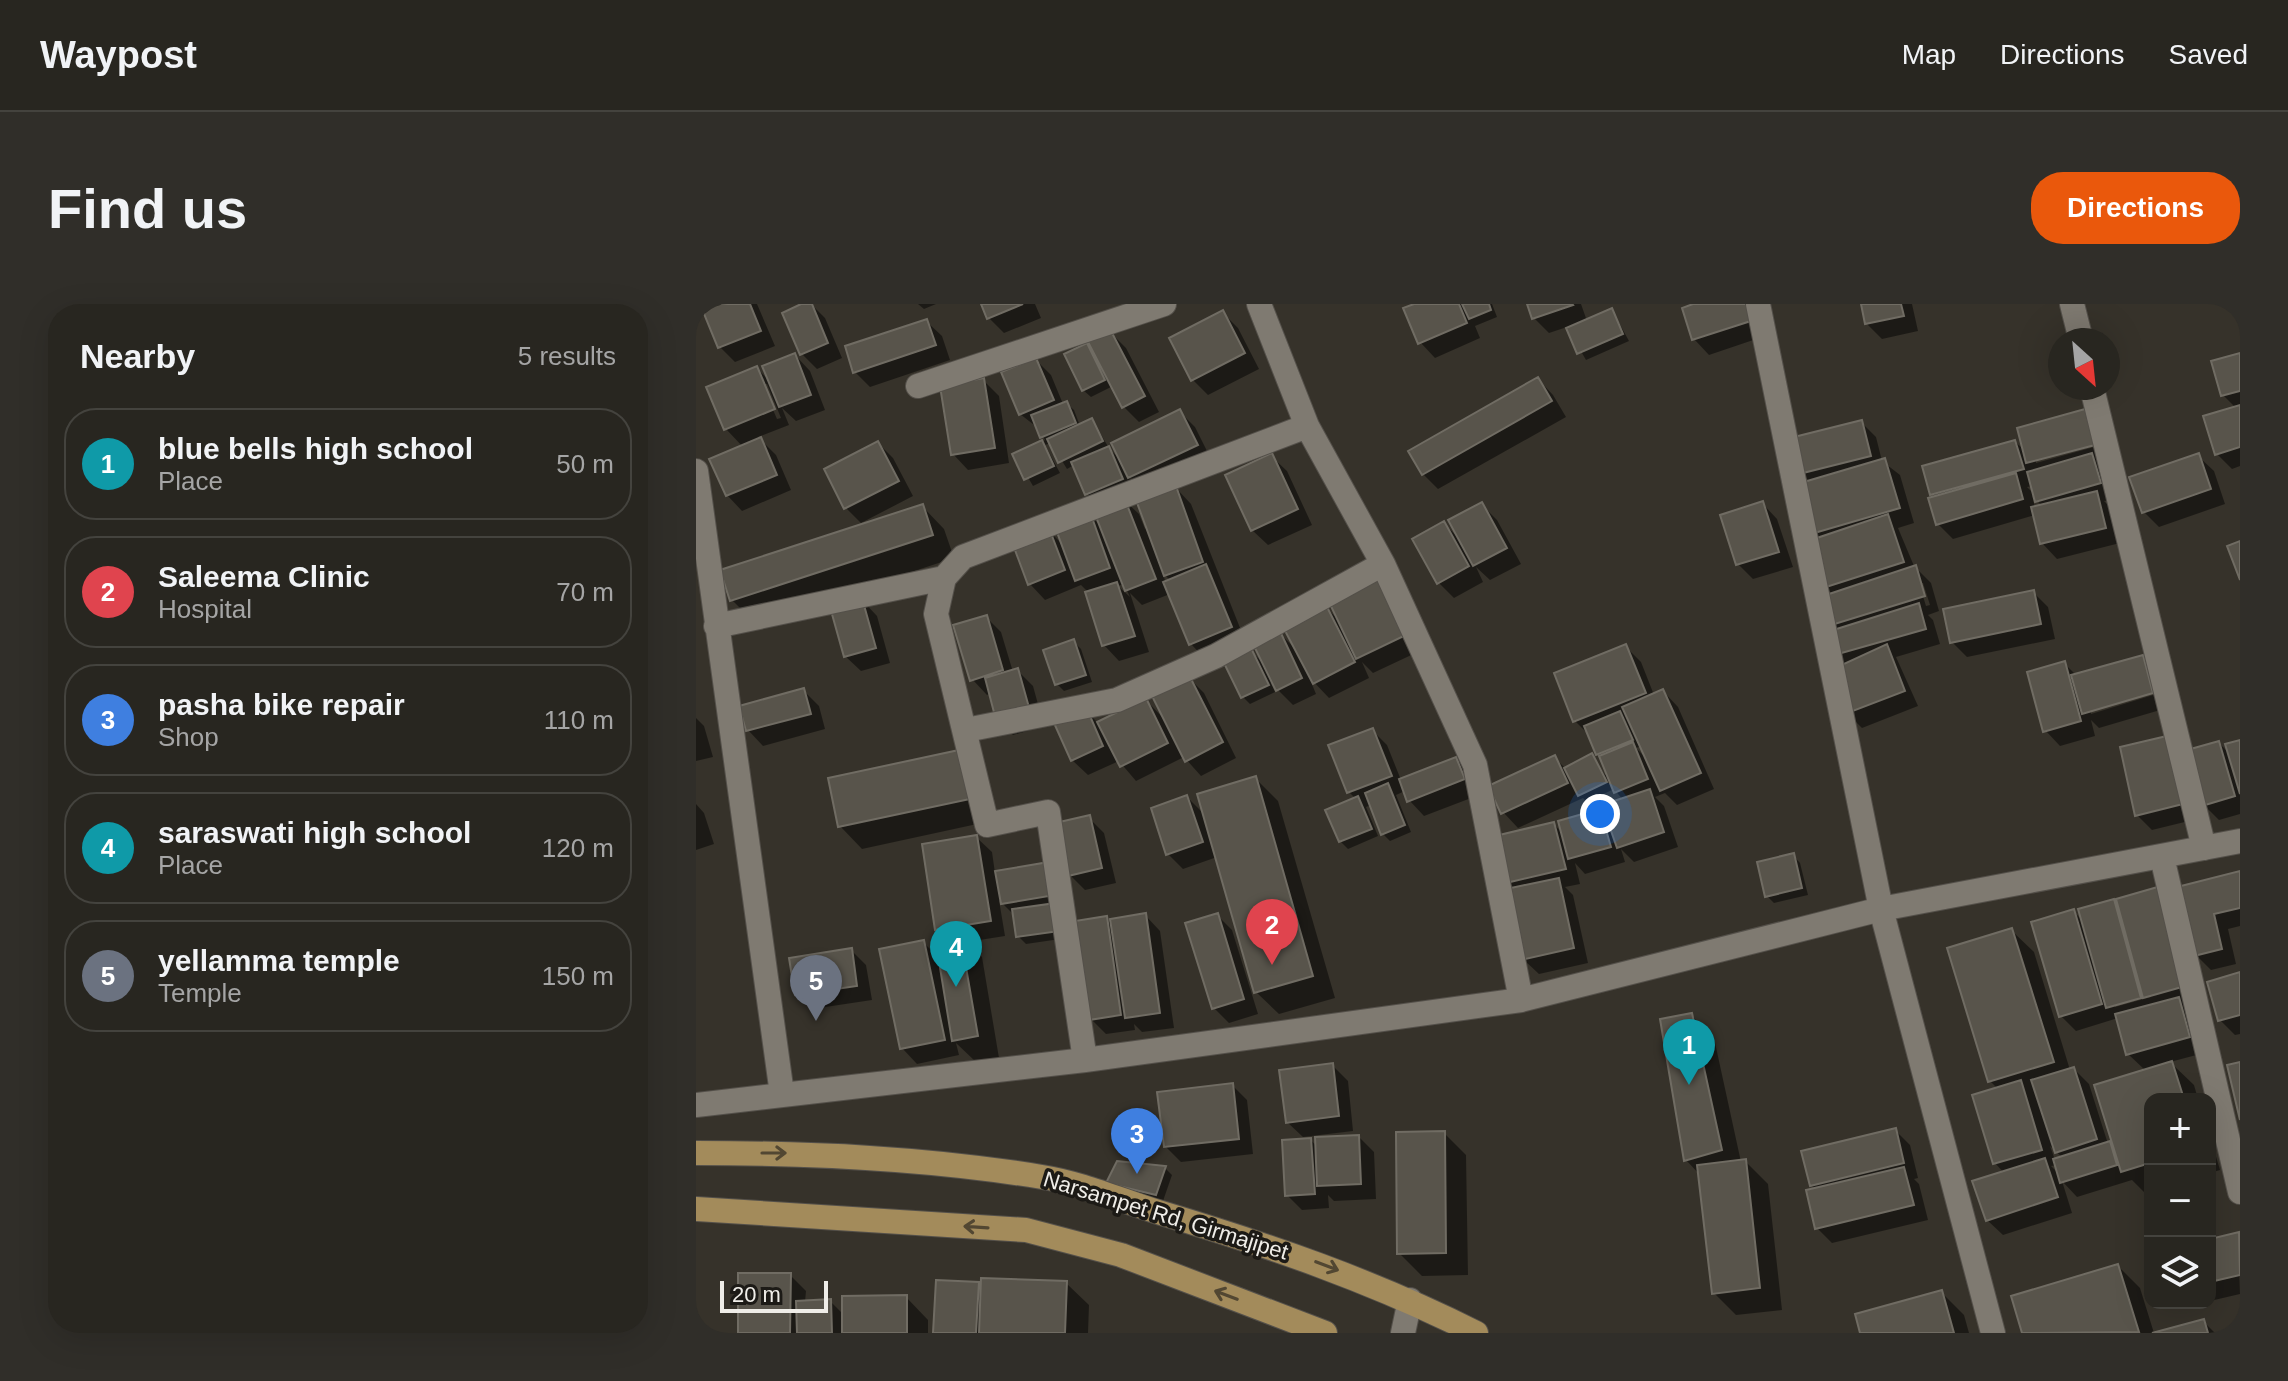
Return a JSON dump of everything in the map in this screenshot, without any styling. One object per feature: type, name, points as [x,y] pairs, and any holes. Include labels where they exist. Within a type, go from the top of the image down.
[{"type":"main road","name":"Narsampet Rd, Girmajipet","points":[[696,1153],[816,1154],[934,1163],[1045,1177],[1290,1252],[1410,1300],[1476,1333]]},
{"type":"main road","points":[[696,1209],[1026,1230],[1121,1255],[1325,1333]]},
{"type":"street","points":[[918,386],[1164,304]]},
{"type":"street","points":[[1259,304],[1307,426],[1383,564],[1475,765],[1521,1000]]},
{"type":"street","points":[[1758,304],[1881,909],[1993,1333]]},
{"type":"street","points":[[2072,304],[2078,328]]},
{"type":"street","points":[[2095,400],[2204,848]]},
{"type":"street","points":[[1085,1060],[1048,812],[987,825],[936,614],[944,578],[963,557],[1307,426]]},
{"type":"street","points":[[696,471],[782,1094]]},
{"type":"street","points":[[966,730],[1117,700],[1216,656],[1383,564]]},
{"type":"street","points":[[716,626],[944,578]]},
{"type":"street","points":[[696,1105],[1085,1060],[1521,1000],[1881,909],[2240,841]]},
{"type":"street","points":[[2162,857],[2240,1192]]},
{"type":"street","points":[[1403,1333],[1410,1300]]},
{"type":"building","points":[[700,304],[750,304],[761,331],[718,348]]},
{"type":"building","points":[[801,304],[812,304],[828,343],[800,355],[782,313]]},
{"type":"building","points":[[981,304],[1023,304],[987,319]]},
{"type":"building","points":[[1414,304],[1459,304],[1467,323],[1418,344],[1403,308]]},
{"type":"building","points":[[1462,304],[1489,304],[1491,310],[1469,319]]},
{"type":"building","points":[[1527,304],[1572,304],[1573,305],[1532,319]]},
{"type":"building","points":[[1693,304],[1752,304],[1757,319],[1692,340],[1682,308]]},
{"type":"building","points":[[1861,304],[1901,304],[1904,316],[1865,324]]},
{"type":"building","points":[[1612,308],[1623,334],[1577,354],[1566,328]]},
{"type":"building","points":[[1223,310],[1245,353],[1191,381],[1169,338]]},
{"type":"building","points":[[927,319],[936,345],[853,373],[845,346]]},
{"type":"building","points":[[1111,331],[1145,396],[1122,408],[1088,342]]},
{"type":"building","points":[[1087,343],[1105,380],[1082,391],[1064,354]]},
{"type":"building","points":[[795,353],[811,395],[779,407],[762,366]]},
{"type":"building","points":[[2240,353],[2240,391],[2221,396],[2211,361]]},
{"type":"building","points":[[1036,358],[1054,400],[1019,415],[1001,372]]},
{"type":"building","points":[[757,366],[775,409],[724,430],[706,387]]},
{"type":"building","points":[[1538,377],[1552,401],[1422,475],[1408,451]]},
{"type":"building","points":[[984,378],[995,448],[951,455],[940,386]]},
{"type":"building","points":[[1067,401],[1076,423],[1040,438],[1031,415]]},
{"type":"building","points":[[2240,405],[2240,447],[2215,455],[2203,416]]},
{"type":"building","points":[[1180,409],[1198,445],[1128,478],[1111,443]]},
{"type":"building","points":[[2085,409],[2095,445],[2026,463],[2017,428]]},
{"type":"building","points":[[1092,418],[1103,441],[1058,463],[1047,439]]},
{"type":"building","points":[[1862,420],[1871,456],[1799,474],[1790,438]]},
{"type":"building","points":[[761,437],[777,475],[726,496],[709,459]]},
{"type":"building","points":[[1042,440],[1054,466],[1024,480],[1012,454]]},
{"type":"building","points":[[2015,440],[2024,469],[1930,495],[1922,466]]},
{"type":"building","points":[[878,441],[899,481],[844,509],[824,469]]},
{"type":"building","points":[[1109,446],[1123,479],[1085,495],[1071,462]]},
{"type":"building","points":[[1272,453],[1298,509],[1251,531],[1225,475]]},
{"type":"building","points":[[2092,453],[2101,483],[2035,502],[2027,472]]},
{"type":"building","points":[[2199,453],[2211,489],[2142,513],[2129,477]]},
{"type":"building","points":[[1885,458],[1900,508],[1811,534],[1797,484]]},
{"type":"building","points":[[2016,473],[2023,499],[1936,525],[1928,498]]},
{"type":"building","points":[[1176,486],[1203,562],[1164,576],[1136,500]]},
{"type":"building","points":[[2097,491],[2106,528],[2040,544],[2031,507]]},
{"type":"building","points":[[1124,497],[1156,579],[1125,591],[1093,509]]},
{"type":"building","points":[[1763,501],[1779,552],[1736,565],[1720,515]]},
{"type":"building","points":[[1482,502],[1507,548],[1473,566],[1448,520]]},
{"type":"building","points":[[923,504],[933,535],[730,601],[720,570]]},
{"type":"building","points":[[1090,512],[1110,568],[1075,581],[1054,524]]},
{"type":"building","points":[[1888,514],[1904,562],[1823,588],[1808,541]]},
{"type":"building","points":[[1444,521],[1469,566],[1437,584],[1412,539]]},
{"type":"building","points":[[1049,528],[1065,570],[1028,585],[1012,542]]},
{"type":"building","points":[[2240,541],[2240,580],[2227,546]]},
{"type":"building","points":[[1206,564],[1232,627],[1189,645],[1163,582]]},
{"type":"building","points":[[1916,565],[1925,596],[1825,627],[1820,597]]},
{"type":"building","points":[[1381,577],[1408,634],[1356,659],[1329,602]]},
{"type":"building","points":[[1117,582],[1135,636],[1102,646],[1085,592]]},
{"type":"building","points":[[2034,590],[2041,624],[1950,643],[1943,609]]},
{"type":"building","points":[[862,598],[876,648],[844,657],[830,607]]},
{"type":"building","points":[[1919,603],[1926,629],[1831,656],[1827,632]]},
{"type":"building","points":[[1326,605],[1355,662],[1313,684],[1283,627]]},
{"type":"building","points":[[987,615],[1003,670],[970,681],[953,625]]},
{"type":"building","points":[[1279,629],[1302,678],[1276,691],[1252,642]]},
{"type":"building","points":[[1074,639],[1086,675],[1055,685],[1043,650]]},
{"type":"building","points":[[1626,644],[1646,693],[1573,722],[1554,673]]},
{"type":"building","points":[[1887,644],[1905,691],[1845,714],[1835,668]]},
{"type":"building","points":[[1251,648],[1269,685],[1241,698],[1223,661]]},
{"type":"building","points":[[2143,655],[2153,693],[2082,714],[2071,675]]},
{"type":"building","points":[[2065,661],[2081,721],[2043,732],[2027,672]]},
{"type":"building","points":[[1018,668],[1030,711],[996,720],[985,678]]},
{"type":"building","points":[[1189,675],[1223,742],[1185,762],[1151,694]]},
{"type":"building","points":[[804,688],[811,714],[746,731],[739,706]]},
{"type":"building","points":[[1663,689],[1701,773],[1660,791],[1622,707]]},
{"type":"building","points":[[1146,698],[1168,743],[1120,767],[1097,722]]},
{"type":"building","points":[[1087,709],[1103,746],[1071,761],[1054,723]]},
{"type":"building","points":[[1620,711],[1633,740],[1596,755],[1584,726]]},
{"type":"building","points":[[1373,728],[1392,776],[1347,793],[1328,745]]},
{"type":"building","points":[[2171,735],[2187,803],[2135,816],[2120,747]]},
{"type":"building","points":[[2240,740],[2240,794],[2225,744]]},
{"type":"building","points":[[2219,741],[2235,796],[2202,806],[2187,750]]},
{"type":"building","points":[[1633,742],[1648,779],[1614,793],[1599,756]]},
{"type":"building","points":[[959,750],[970,799],[838,827],[828,778]]},
{"type":"building","points":[[1592,753],[1607,782],[1578,796],[1564,768]]},
{"type":"building","points":[[1555,755],[1568,783],[1501,814],[1488,786]]},
{"type":"building","points":[[1456,757],[1465,779],[1407,802],[1399,779]]},
{"type":"building","points":[[1256,776],[1313,976],[1254,993],[1197,794]]},
{"type":"building","points":[[1388,783],[1405,825],[1381,835],[1365,793]]},
{"type":"building","points":[[1650,789],[1664,832],[1617,848],[1602,805]]},
{"type":"building","points":[[1187,795],[1203,842],[1166,855],[1151,808]]},
{"type":"building","points":[[1358,796],[1372,829],[1339,842],[1325,810]]},
{"type":"building","points":[[1600,809],[1611,847],[1568,859],[1558,821]]},
{"type":"building","points":[[1090,815],[1102,868],[1068,876],[1055,823]]},
{"type":"building","points":[[1554,822],[1566,869],[1506,883],[1495,836]]},
{"type":"building","points":[[977,835],[991,921],[935,930],[922,844]]},
{"type":"building","points":[[1794,853],[1802,888],[1765,897],[1757,862]]},
{"type":"building","points":[[1049,862],[1055,895],[1001,904],[995,871]]},
{"type":"building","points":[[2240,871],[2240,908],[2214,914],[2222,949],[2194,956],[2177,887]]},
{"type":"building","points":[[1559,878],[1574,948],[1521,960],[1506,889]]},
{"type":"building","points":[[2161,886],[2189,985],[2143,998],[2116,899]]},
{"type":"building","points":[[2114,899],[2141,998],[2106,1008],[2078,909]]},
{"type":"building","points":[[1056,903],[1060,931],[1016,937],[1012,909]]},
{"type":"building","points":[[2074,909],[2102,1004],[2059,1017],[2031,922]]},
{"type":"building","points":[[1146,913],[1160,1013],[1125,1018],[1110,919]]},
{"type":"building","points":[[1218,913],[1244,999],[1212,1009],[1185,923]]},
{"type":"building","points":[[1107,916],[1121,1015],[1089,1020],[1075,921]]},
{"type":"building","points":[[2012,928],[2054,1062],[1988,1082],[1947,948]]},
{"type":"building","points":[[960,933],[978,1036],[952,1041],[935,937]]},
{"type":"building","points":[[924,940],[945,1040],[900,1049],[879,949]]},
{"type":"building","points":[[852,948],[857,986],[795,995],[789,958]]},
{"type":"building","points":[[2240,972],[2240,1015],[2218,1021],[2207,982]]},
{"type":"building","points":[[2179,997],[2190,1037],[2126,1055],[2115,1014]]},
{"type":"building","points":[[1692,1013],[1722,1150],[1684,1161],[1660,1019]]},
{"type":"building","points":[[2172,1061],[2182,1093],[2144,1093],[2144,1165],[2121,1172],[2094,1085]]},
{"type":"building","points":[[2240,1062],[2240,1120],[2227,1065]]},
{"type":"building","points":[[1333,1063],[1339,1116],[1286,1123],[1279,1070]]},
{"type":"building","points":[[2074,1067],[2097,1139],[2055,1153],[2031,1080]]},
{"type":"building","points":[[2021,1080],[2042,1150],[1993,1164],[1972,1095]]},
{"type":"building","points":[[1233,1083],[1239,1139],[1164,1147],[1157,1092]]},
{"type":"building","points":[[1896,1128],[1904,1163],[1810,1186],[1801,1151]]},
{"type":"building","points":[[1445,1131],[1446,1253],[1397,1254],[1396,1132]]},
{"type":"building","points":[[1359,1135],[1361,1184],[1317,1186],[1315,1137]]},
{"type":"building","points":[[1311,1138],[1315,1194],[1285,1196],[1282,1140]]},
{"type":"building","points":[[2110,1141],[2117,1165],[2060,1183],[2053,1159]]},
{"type":"building","points":[[2045,1158],[2058,1197],[1986,1221],[1972,1181]]},
{"type":"building","points":[[1746,1159],[1760,1288],[1712,1294],[1697,1165]]},
{"type":"building","points":[[1117,1161],[1166,1166],[1156,1195],[1106,1183]]},
{"type":"building","points":[[1904,1167],[1914,1205],[1815,1229],[1806,1190]]},
{"type":"building","points":[[2239,1232],[2240,1275],[2216,1281],[2216,1238]]},
{"type":"building","points":[[2118,1264],[2139,1332],[2022,1333],[2011,1296]]},
{"type":"building","points":[[738,1273],[791,1273],[790,1333],[738,1333]]},
{"type":"building","points":[[981,1278],[1067,1281],[1065,1333],[979,1333]]},
{"type":"building","points":[[936,1280],[979,1282],[976,1333],[933,1333]]},
{"type":"building","points":[[1942,1290],[1954,1333],[1860,1333],[1855,1314]]},
{"type":"building","points":[[907,1295],[907,1333],[842,1333],[842,1296]]},
{"type":"building","points":[[831,1299],[832,1333],[797,1333],[796,1301]]},
{"type":"building","points":[[2204,1319],[2208,1333],[2152,1333]]},
{"type":"place","name":"Saleema Clinic","points":[[1272,965]]},
{"type":"place","name":"saraswati high school","points":[[956,987]]},
{"type":"place","name":"yellamma temple","points":[[816,1021]]},
{"type":"place","name":"blue bells high school","points":[[1689,1085]]},
{"type":"place","name":"pasha bike repair","points":[[1137,1174]]}]
